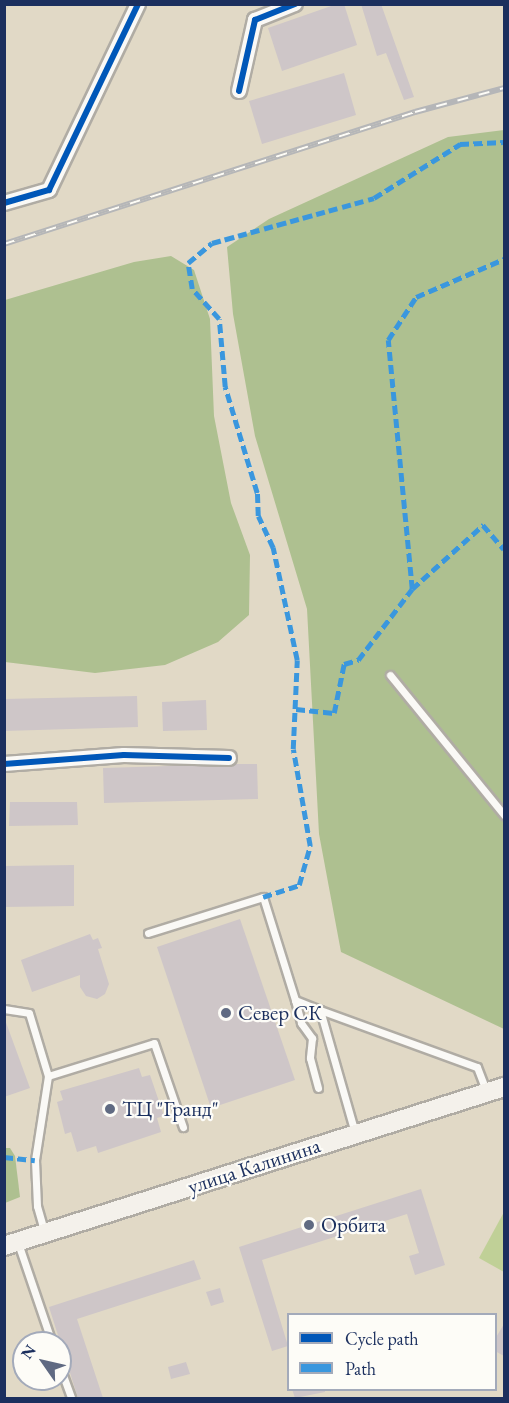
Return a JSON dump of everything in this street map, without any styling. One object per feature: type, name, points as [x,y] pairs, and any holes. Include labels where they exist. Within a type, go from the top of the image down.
[{"type":"main road","name":"улица Калинина","points":[[11,1244],[504,1087]]},
{"type":"street","points":[[4,203],[49,190],[138,4]]},
{"type":"street","points":[[239,91],[255,20],[295,4]]},
{"type":"street","points":[[4,764],[124,755],[229,758]]},
{"type":"lane","points":[[390,675],[504,814]]},
{"type":"lane","points":[[148,933],[263,897],[301,1023],[312,1038],[310,1058],[318,1088]]},
{"type":"lane","points":[[295,1000],[477,1068],[486,1091]]},
{"type":"lane","points":[[4,1009],[29,1013],[48,1076],[35,1160],[37,1206],[44,1233]]},
{"type":"lane","points":[[320,1010],[356,1133]]},
{"type":"lane","points":[[48,1076],[154,1043],[183,1127]]},
{"type":"lane","points":[[11,1244],[47,1331]]},
{"type":"green space","points":[[504,130],[504,1029],[341,952],[319,834],[307,609],[255,436],[233,314],[227,247],[269,219],[448,137]]},
{"type":"green space","points":[[171,256],[194,270],[210,319],[214,416],[231,503],[250,555],[249,615],[218,642],[165,665],[95,673],[5,662],[5,300],[134,262]]},
{"type":"green space","points":[[5,1148],[10,1148],[15,1156],[20,1197],[5,1203]]},
{"type":"green space","points":[[504,1212],[504,1272],[479,1258]]},
{"type":"building","points":[[337,4],[344,4],[357,45],[282,71],[268,28]]},
{"type":"building","points":[[361,4],[381,4],[414,97],[404,100],[386,53],[377,56]]},
{"type":"building","points":[[344,73],[356,115],[262,144],[249,101]]},
{"type":"building","points":[[137,696],[138,727],[4,731],[4,699]]},
{"type":"building","points":[[206,700],[207,730],[163,731],[162,702]]},
{"type":"building","points":[[257,764],[258,799],[104,803],[103,768]]},
{"type":"building","points":[[10,802],[77,802],[78,825],[9,826]]},
{"type":"building","points":[[74,865],[74,906],[4,907],[4,866]]},
{"type":"building","name":"Север СК","points":[[240,919],[295,1080],[211,1108],[157,947]]},
{"type":"building","points":[[90,934],[93,940],[98,938],[102,948],[98,949],[109,984],[105,994],[97,999],[86,996],[80,987],[80,975],[32,992],[21,960]]},
{"type":"building","points":[[4,1017],[30,1088],[4,1097]]},
{"type":"building","name":"ТЦ \"Гранд\"","points":[[139,1068],[142,1077],[150,1075],[164,1116],[157,1118],[161,1132],[98,1153],[96,1146],[77,1152],[71,1132],[65,1134],[57,1102],[63,1100],[60,1091]]},
{"type":"building","points":[[421,1189],[445,1265],[415,1275],[409,1256],[419,1253],[407,1214],[262,1260],[287,1343],[287,1346],[272,1351],[239,1247]]},
{"type":"building","points":[[194,1260],[201,1279],[77,1319],[103,1398],[78,1398],[72,1379],[72,1331],[57,1331],[49,1307]]},
{"type":"building","points":[[220,1288],[224,1302],[211,1306],[206,1292]]},
{"type":"building","points":[[504,1324],[504,1356],[497,1352],[497,1336]]},
{"type":"building","points":[[186,1362],[190,1374],[171,1379],[168,1367]]},
{"type":"building","points":[[293,1391],[325,1391],[325,1392],[295,1398]]},
{"type":"railway","points":[[4,244],[415,112],[504,88]]},
{"type":"marked path","points":[[263,897],[299,885],[310,846],[293,749],[297,660],[273,548],[258,516],[257,493],[225,387],[219,319],[192,289],[188,263],[212,243],[374,198],[460,144],[504,142]]},
{"type":"marked path","points":[[412,589],[388,340],[416,297],[504,259]]},
{"type":"marked path","points":[[296,709],[334,713],[344,664],[358,660],[412,589],[483,525],[504,549]]},
{"type":"marked path","points":[[4,1157],[35,1160]]},
{"type":"cycle path","points":[[4,203],[49,190],[138,4]]},
{"type":"cycle path","points":[[239,91],[255,20],[295,4]]},
{"type":"cycle path","points":[[4,764],[124,755],[229,758]]},
{"type":"place","name":"Север СК","points":[[226,1013]]},
{"type":"place","name":"ТЦ \"Гранд\"","points":[[110,1109]]},
{"type":"place","name":"Орбита","points":[[309,1225]]}]
